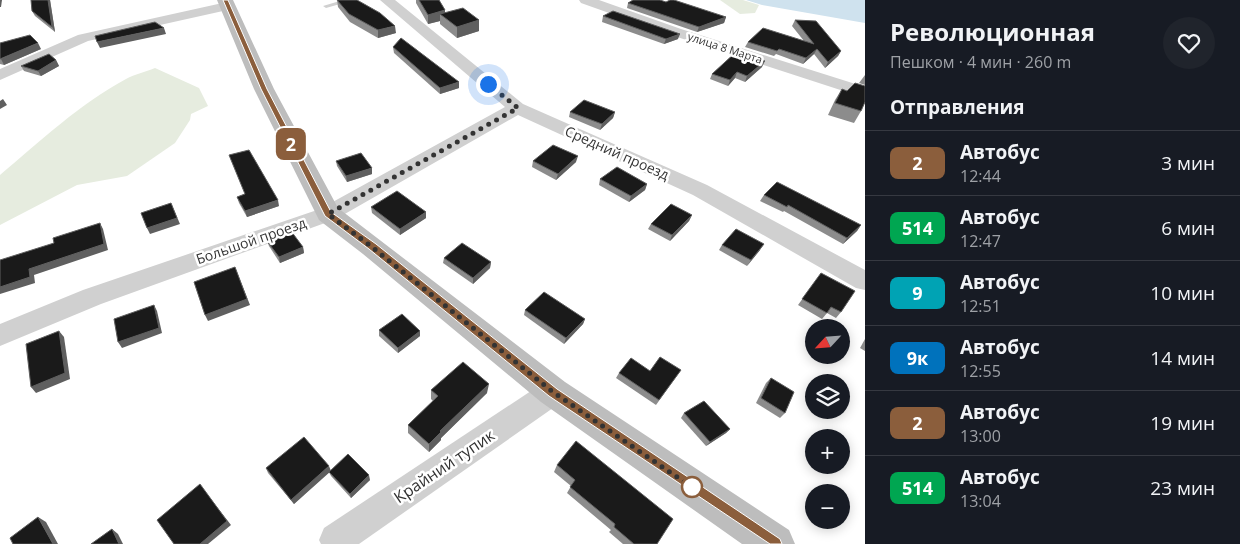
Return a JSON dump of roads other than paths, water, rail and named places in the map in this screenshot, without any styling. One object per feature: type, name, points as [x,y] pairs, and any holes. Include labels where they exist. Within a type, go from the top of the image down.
[{"type":"main road","points":[[226,3],[268,97],[328,214],[553,392],[775,544]]},
{"type":"street","name":"Средний проезд","points":[[386,0],[518,108],[700,190],[865,281]]},
{"type":"street","name":"улица 8 Марта","points":[[586,0],[676,32],[865,93]]},
{"type":"street","points":[[0,75],[83,38],[226,3]]},
{"type":"street","name":"Большой проезд","points":[[0,335],[92,297],[328,214],[518,108]]},
{"type":"street","name":"Крайний тупик","points":[[336,540],[553,392]]},
{"type":"lane","points":[[326,6],[352,0]]},
{"type":"water","points":[[746,0],[865,0],[865,23],[762,5]]}]
